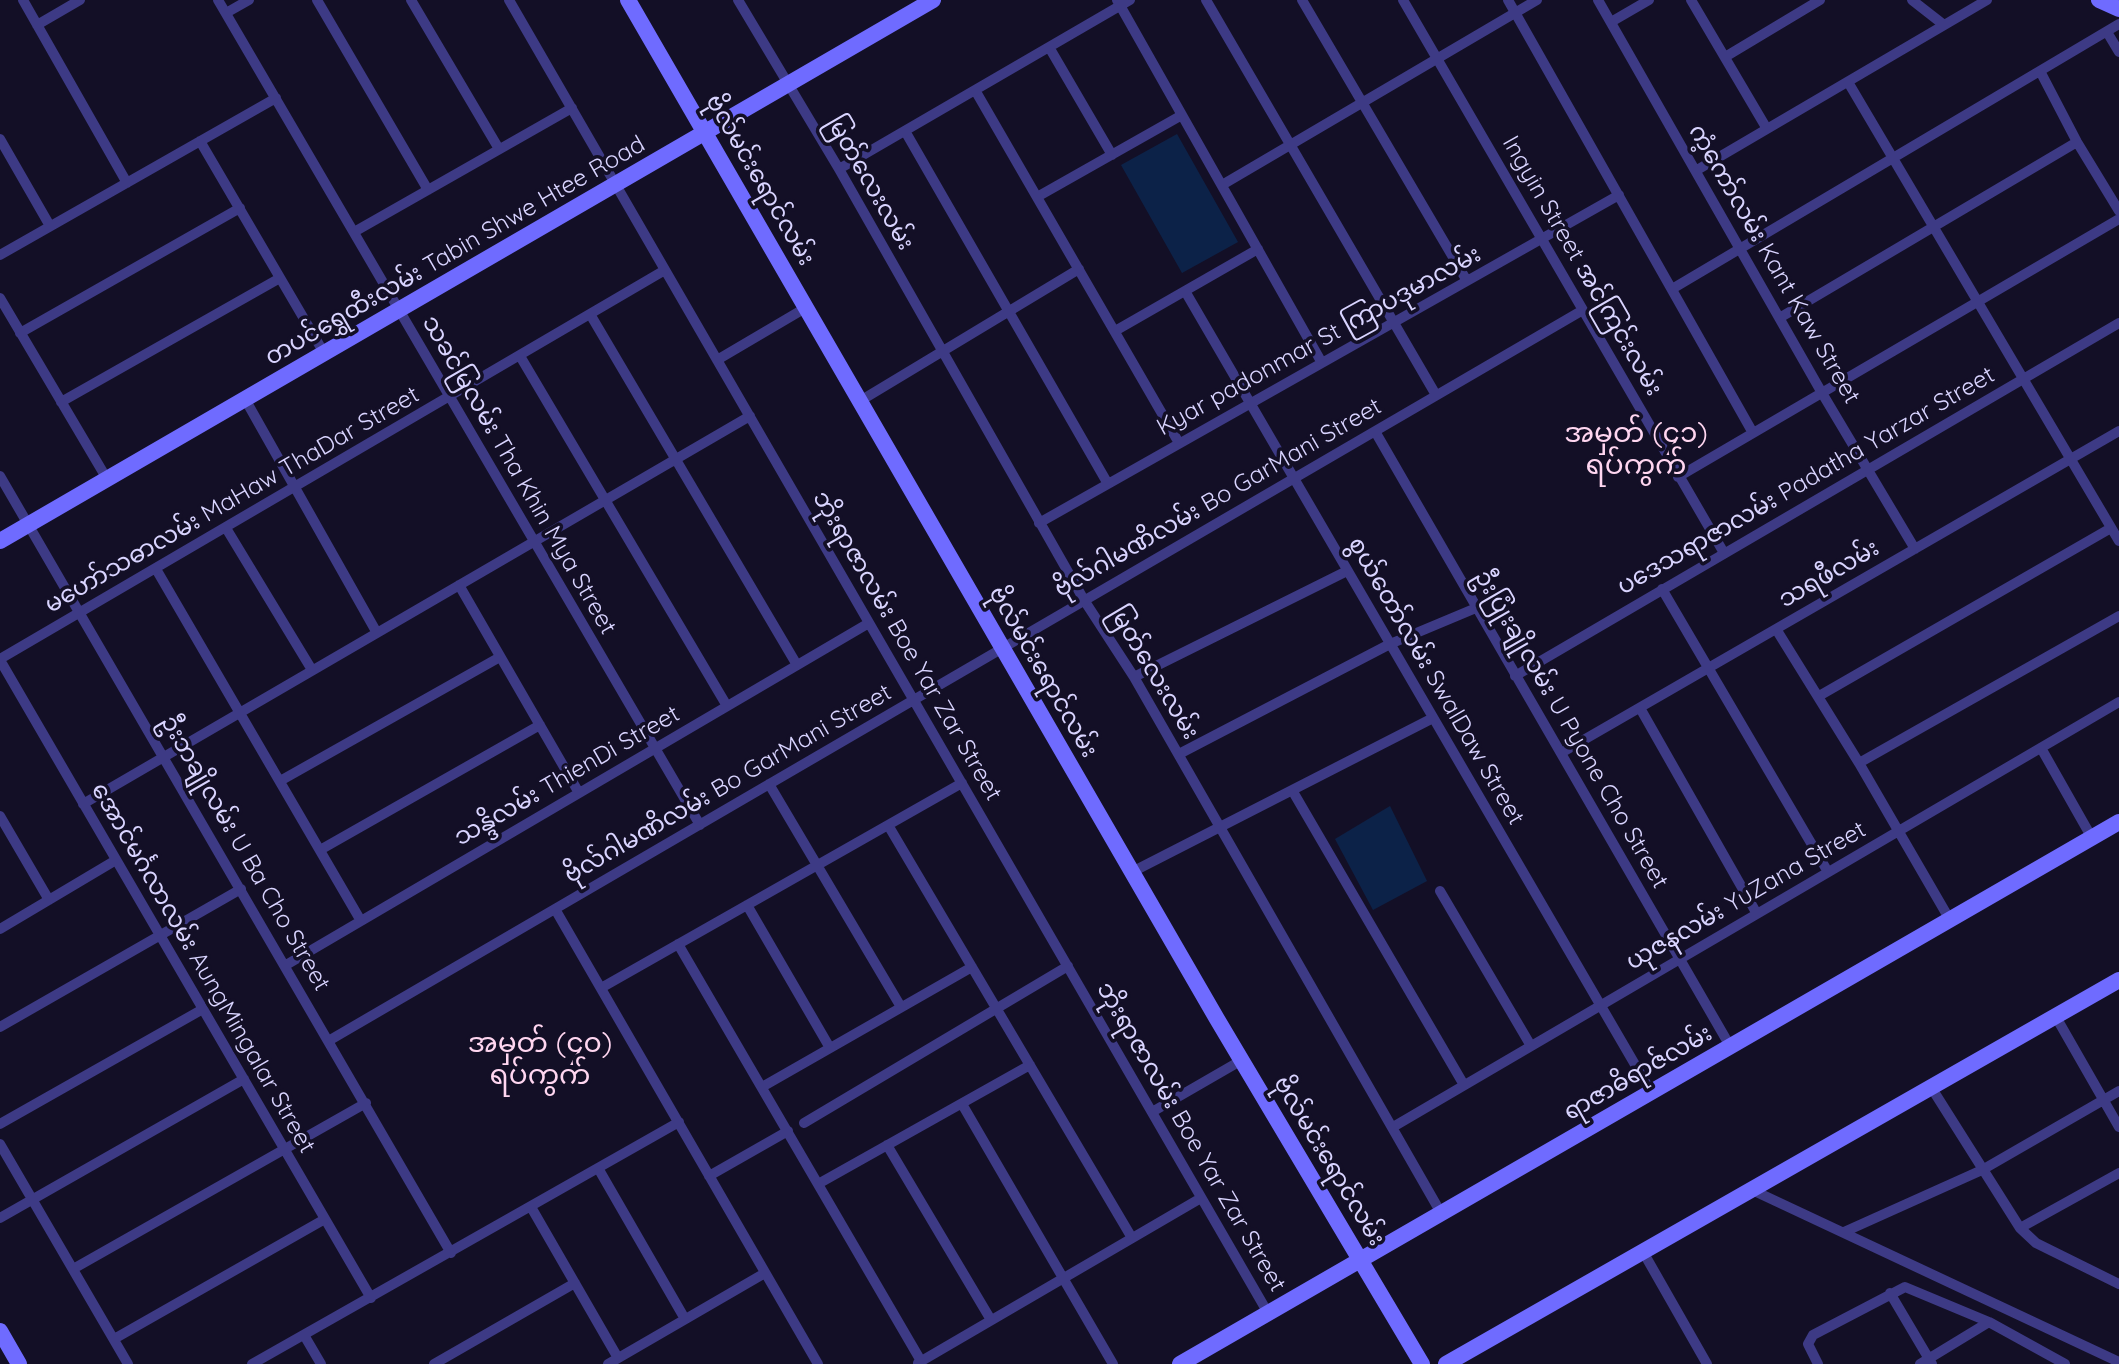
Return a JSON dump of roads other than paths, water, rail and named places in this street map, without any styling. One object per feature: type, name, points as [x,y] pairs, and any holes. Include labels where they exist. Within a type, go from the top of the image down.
[{"type":"street","points":[[23,0],[127,183]]},
{"type":"street","points":[[37,25],[80,0]]},
{"type":"street","name":"သခင်မြလမ်း Tha Khin Mya Street","points":[[218,0],[699,825]]},
{"type":"street","points":[[226,13],[249,0]]},
{"type":"street","points":[[317,0],[428,190]]},
{"type":"street","points":[[411,0],[499,149]]},
{"type":"street","name":"ဘိုးရာဇာလမ်း Boe Yar Zar Street","points":[[509,0],[1268,1313]]},
{"type":"street","name":"ဗိုလ်မင်းရောင်လမ်း","points":[[628,0],[1132,872],[1419,1359]]},
{"type":"street","points":[[740,4],[754,0]]},
{"type":"street","name":"တပင်ရွှေထီးလမ်း Tabin Shwe Htee Road","points":[[0,541],[933,0]]},
{"type":"street","points":[[1206,0],[1436,395]]},
{"type":"street","points":[[1302,0],[1467,281]]},
{"type":"street","name":"Ingyin Street အင်ကြင်းလမ်း","points":[[1403,0],[1724,553]]},
{"type":"street","points":[[1508,0],[1753,433]]},
{"type":"street","points":[[1222,185],[1537,0]]},
{"type":"street","name":"ကံ့ကော်လမ်း Kant Kaw Street","points":[[1598,0],[1822,393],[1915,549]]},
{"type":"street","points":[[1611,22],[1649,0]]},
{"type":"street","points":[[1691,0],[1767,129]]},
{"type":"street","points":[[1725,57],[1820,0]]},
{"type":"street","points":[[1912,0],[1944,25]]},
{"type":"street","points":[[1697,170],[1987,0]]},
{"type":"street","points":[[2099,0],[2119,9]]},
{"type":"street","points":[[839,169],[1122,2],[1182,115],[1322,363]]},
{"type":"street","name":"မြတ်လေးလမ်း","points":[[740,4],[839,169],[1084,600],[1134,677],[1179,754],[1394,1126],[1441,1213]]},
{"type":"street","points":[[1672,289],[2119,24]]},
{"type":"street","points":[[2107,32],[2119,52]]},
{"type":"street","points":[[1049,47],[1112,155]]},
{"type":"street","points":[[2040,71],[2077,142],[2119,211]]},
{"type":"street","points":[[1848,82],[2119,541]]},
{"type":"street","points":[[975,90],[1180,443]]},
{"type":"street","points":[[0,255],[276,98]]},
{"type":"street","points":[[354,232],[572,108]]},
{"type":"street","points":[[1037,197],[1182,115]]},
{"type":"street","points":[[905,131],[1108,484]]},
{"type":"street","points":[[0,139],[50,226]]},
{"type":"street","points":[[200,141],[324,353]]},
{"type":"street","points":[[1781,317],[2077,142]]},
{"type":"street","name":"Kyar padonmar St ကြာပဒုမာလမ်း","points":[[1039,523],[1619,195]]},
{"type":"street","points":[[20,333],[240,208]]},
{"type":"street","points":[[1678,477],[2119,219]]},
{"type":"street","points":[[1115,331],[1258,249]]},
{"type":"street","points":[[860,401],[1079,269]]},
{"type":"street","name":"မဟော်သဓာလမ်း MaHaw ThaDar Street","points":[[0,660],[665,270]]},
{"type":"street","points":[[61,402],[280,278]]},
{"type":"street","name":"စွယ်တော်လမ်း SwalDaw Street","points":[[1185,292],[1651,1093]]},
{"type":"street","points":[[0,298],[107,479]]},
{"type":"street","points":[[717,360],[807,307]]},
{"type":"street","name":"ဗိုလ်ဂါမဏိလမ်း Bo GarMani Street","points":[[330,1040],[1583,310]]},
{"type":"street","points":[[590,314],[797,665]]},
{"type":"street","name":"ပဒေသရာဇာလမ်း Padatha Yarzar Street","points":[[1515,676],[2119,323]]},
{"type":"street","points":[[520,356],[727,706]]},
{"type":"street","points":[[245,399],[377,633]]},
{"type":"street","points":[[83,804],[750,416]]},
{"type":"street","name":"သရဖီလမ်း","points":[[1561,753],[2119,431]]},
{"type":"street","name":"ဦးပြုံးချိုလမ်း U Pyone Cho Street","points":[[1376,433],[1730,1046]]},
{"type":"street","name":"ဦးဘချိုလမ်း U Ba Cho Street","points":[[0,476],[330,1040],[451,1253]]},
{"type":"street","points":[[226,528],[312,670]]},
{"type":"street","points":[[1819,696],[2111,528]]},
{"type":"street","points":[[156,569],[361,921]]},
{"type":"street","points":[[1134,677],[1347,571]]},
{"type":"street","points":[[459,585],[579,793]]},
{"type":"street","points":[[1662,590],[1828,872]]},
{"type":"street","points":[[1179,754],[1390,644],[1476,608]]},
{"type":"street","points":[[1859,763],[2119,616]]},
{"type":"street","name":"သန္ဒိလမ်း ThienDi Street","points":[[286,965],[869,623]]},
{"type":"street","points":[[1776,629],[1819,696],[1950,920]]},
{"type":"street","points":[[280,781],[500,657]]},
{"type":"street","name":"အောင်မင်္ဂလာလမ်း AungMingalar Street","points":[[0,660],[371,1298]]},
{"type":"street","name":"ယုဇနလမ်း YuZana Street","points":[[1394,1126],[2119,702]]},
{"type":"street","points":[[1640,708],[1757,914]]},
{"type":"street","points":[[1132,872],[1433,718]]},
{"type":"street","points":[[320,850],[540,726]]},
{"type":"street","points":[[2041,748],[2092,838]]},
{"type":"street","points":[[601,988],[962,783]]},
{"type":"street","points":[[769,784],[901,1007]]},
{"type":"street","points":[[1292,790],[1464,1085]]},
{"type":"street","points":[[0,816],[49,900]]},
{"type":"street","name":"ရာဇာဓိရာဇ်လမ်း","points":[[1180,1364],[1268,1313],[1367,1269],[1441,1213],[2119,822]]},
{"type":"street","points":[[888,825],[1132,1238]]},
{"type":"street","points":[[0,929],[116,860]]},
{"type":"street","points":[[0,1027],[242,889]]},
{"type":"street","points":[[1440,891],[1531,1046]]},
{"type":"street","points":[[747,905],[830,1048]]},
{"type":"street","points":[[555,909],[818,1364]]},
{"type":"street","points":[[678,944],[918,1362],[1202,1198]]},
{"type":"street","points":[[804,1123],[1068,966]]},
{"type":"street","points":[[762,1087],[972,967]]},
{"type":"street","points":[[1446,1364],[2119,980]]},
{"type":"street","points":[[0,1125],[203,1009]]},
{"type":"street","points":[[2056,1017],[2119,1127]]},
{"type":"street","points":[[1152,1112],[1242,1060]]},
{"type":"street","points":[[818,1184],[1030,1065]]},
{"type":"street","points":[[0,1218],[244,1079]]},
{"type":"street","points":[[1931,1087],[2020,1228],[2036,1243],[2119,1284]]},
{"type":"street","points":[[1844,1232],[1982,1170],[2119,1091]]},
{"type":"street","points":[[73,1269],[366,1103]]},
{"type":"street","points":[[962,1104],[1113,1364]]},
{"type":"street","points":[[252,1364],[678,1122]]},
{"type":"street","points":[[709,1176],[788,1132]]},
{"type":"street","points":[[0,1144],[128,1364]]},
{"type":"street","points":[[887,1145],[991,1320]]},
{"type":"street","points":[[598,1168],[685,1319]]},
{"type":"street","points":[[2020,1228],[2119,1173]]},
{"type":"street","points":[[1751,1189],[2119,1362]]},
{"type":"street","points":[[531,1207],[575,1283],[613,1361],[765,1273]]},
{"type":"street","points":[[114,1339],[325,1219]]},
{"type":"street","points":[[1642,1250],[1707,1364]]},
{"type":"street","points":[[434,1364],[575,1283]]},
{"type":"street","points":[[1818,1364],[1808,1344],[1813,1335],[1899,1288],[1911,1287],[1989,1322],[2065,1364]]},
{"type":"street","points":[[1890,1293],[1927,1362],[1989,1322]]},
{"type":"street","points":[[0,1331],[19,1364]]},
{"type":"street","points":[[304,1335],[321,1364]]},
{"type":"water","points":[[1177,134],[1238,242],[1182,273],[1121,165]]},
{"type":"water","points":[[1390,806],[1427,881],[1373,910],[1335,839]]},
{"type":"district","name":"အမှတ် (၄၁) ရပ်ကွက်","points":[[1636,450]]},
{"type":"district","name":"အမှတ် (၄၀) ရပ်ကွက်","points":[[540,1060]]}]
